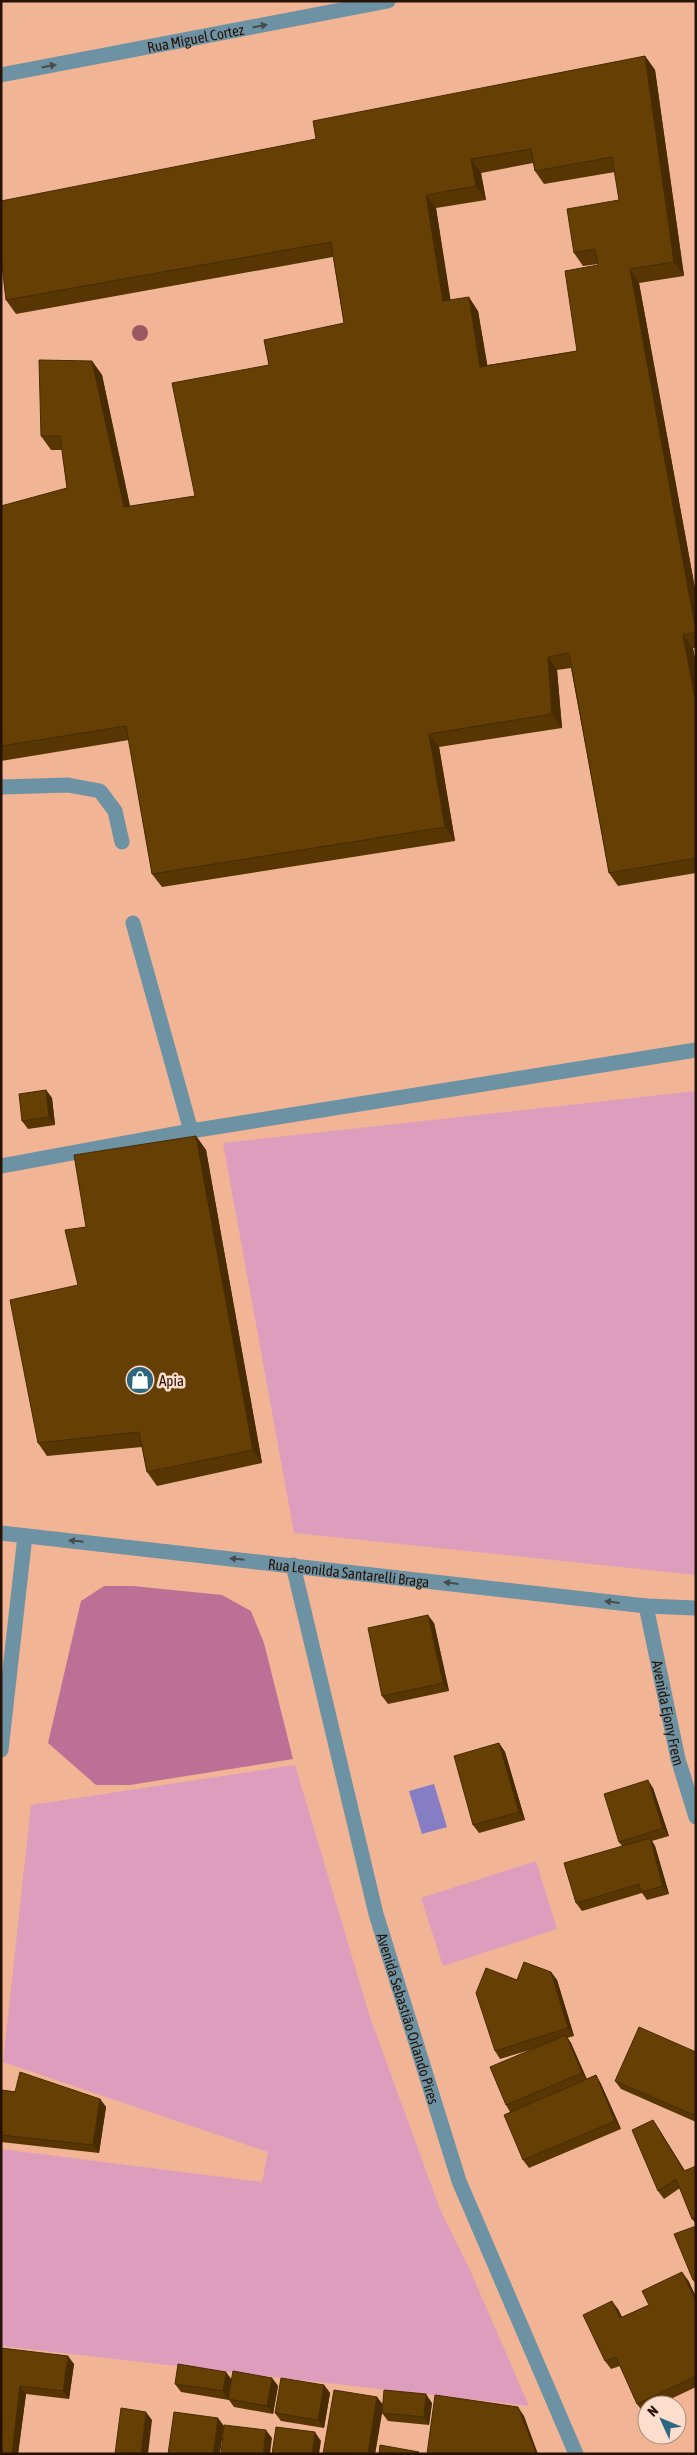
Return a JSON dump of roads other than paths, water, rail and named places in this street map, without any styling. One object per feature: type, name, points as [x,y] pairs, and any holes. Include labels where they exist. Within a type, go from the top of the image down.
[{"type":"street","name":"Rua Miguel Cortez","points":[[1,75],[388,1]]},
{"type":"street","points":[[1,787],[68,785],[100,791],[115,811],[122,842]]},
{"type":"street","points":[[133,923],[191,1131]]},
{"type":"street","points":[[1,1166],[191,1131],[696,1050]]},
{"type":"street","name":"Rua Leonilda Santarelli Braga","points":[[1,1533],[646,1606],[696,1608]]},
{"type":"street","points":[[1,1750],[25,1536]]},
{"type":"street","name":"Avenida Sebastião Orlando Pires","points":[[294,1565],[376,1914],[459,2181],[576,2454]]},
{"type":"street","name":"Avenida Ejony Frem","points":[[646,1606],[678,1759],[696,1818]]},
{"type":"place","name":"Apia","points":[[140,1380]]}]
